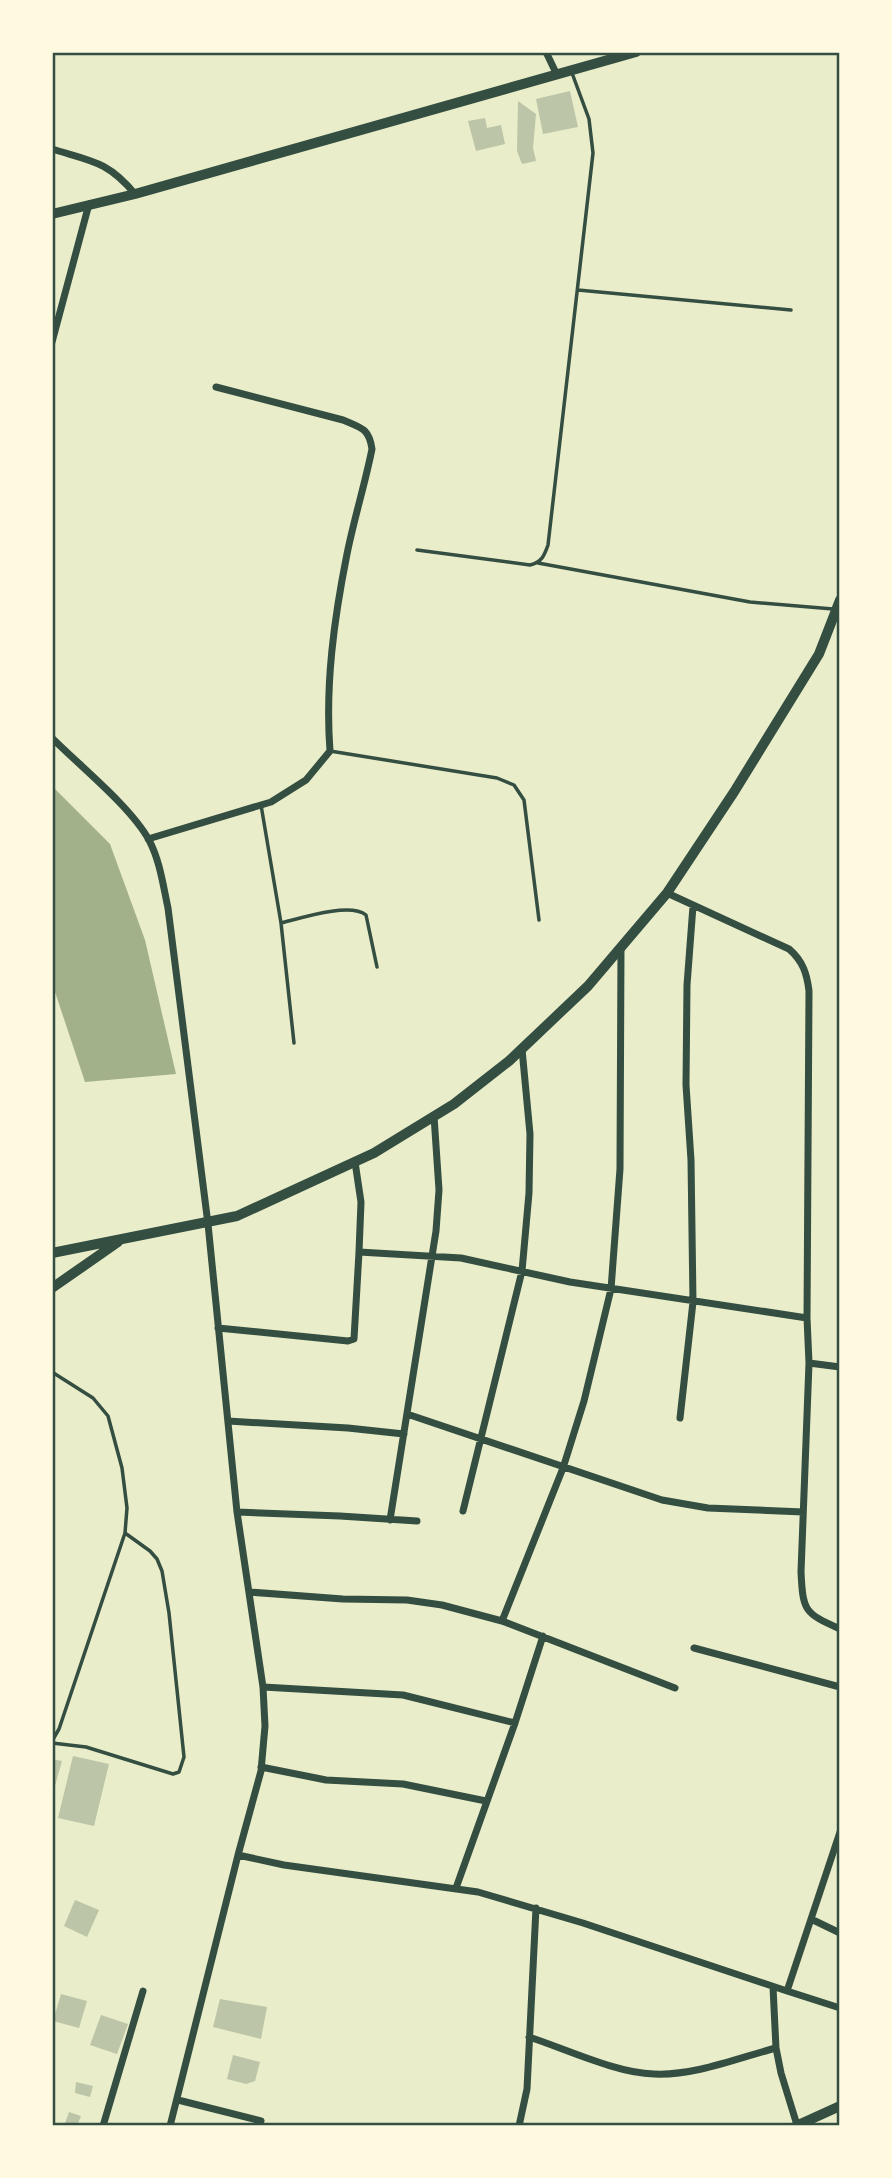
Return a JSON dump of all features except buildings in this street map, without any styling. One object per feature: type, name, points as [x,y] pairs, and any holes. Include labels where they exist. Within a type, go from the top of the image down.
[{"type":"street","points":[[546,52],[557,75]]},
{"type":"street","points":[[52,214],[135,194],[630,53]]},
{"type":"street","points":[[52,149],[109,169],[135,194]]},
{"type":"street","points":[[52,342],[89,204]]},
{"type":"street","points":[[148,839],[261,805],[292,791],[306,780],[330,751],[327,710],[331,657],[347,553],[372,449],[370,435],[343,420],[216,387]]},
{"type":"street","points":[[52,1253],[208,1224],[237,1216],[355,1162],[435,1116],[522,1049],[588,986],[667,893],[786,709],[818,654],[838,605]]},
{"type":"street","points":[[52,738],[119,803],[148,839],[160,870],[168,908],[208,1224],[237,1512],[263,1687],[265,1726],[261,1767],[170,2126]]},
{"type":"street","points":[[667,893],[789,949],[798,957],[806,972],[809,991],[809,1363],[802,1597],[806,1609],[814,1617],[839,1629]]},
{"type":"street","points":[[680,1418],[693,1302],[691,1160],[686,1085],[687,985],[693,906]]},
{"type":"street","points":[[502,1621],[563,1468],[584,1401],[611,1289],[620,1169],[621,948]]},
{"type":"street","points":[[463,1511],[522,1271],[530,1134],[522,1049]]},
{"type":"street","points":[[390,1520],[432,1255],[439,1190],[435,1116]]},
{"type":"street","points":[[218,1328],[348,1341],[354,1339],[361,1202],[355,1162]]},
{"type":"street","points":[[52,1288],[120,1241]]},
{"type":"street","points":[[359,1252],[461,1258],[611,1289],[807,1318]]},
{"type":"street","points":[[809,1363],[839,1367]]},
{"type":"street","points":[[407,1415],[643,1495],[708,1508],[803,1512]]},
{"type":"street","points":[[228,1421],[404,1434]]},
{"type":"street","points":[[237,1512],[416,1521]]},
{"type":"street","points":[[249,1592],[343,1599],[407,1600],[442,1605],[502,1621],[675,1688]]},
{"type":"street","points":[[456,1888],[543,1636]]},
{"type":"street","points":[[694,1648],[839,1687]]},
{"type":"street","points":[[263,1687],[403,1695],[515,1723]]},
{"type":"street","points":[[261,1767],[326,1780],[402,1784],[486,1801]]},
{"type":"street","points":[[787,1991],[839,1832]]},
{"type":"street","points":[[238,1855],[285,1865],[456,1888],[536,1908],[839,2008]]},
{"type":"street","points":[[519,2126],[527,2089],[536,1908]]},
{"type":"street","points":[[811,1919],[839,1933]]},
{"type":"street","points":[[774,1987],[776,2048],[797,2125],[839,2106]]},
{"type":"street","points":[[103,2126],[143,1991]]},
{"type":"street","points":[[529,2037],[631,2071],[657,2074],[686,2072],[776,2048]]},
{"type":"street","points":[[178,2100],[261,2121]]},
{"type":"lane","points":[[538,563],[545,556],[548,545],[593,153],[589,118],[571,71]]},
{"type":"lane","points":[[578,290],[791,310]]},
{"type":"lane","points":[[417,550],[530,565],[538,563],[750,602],[838,605]]},
{"type":"lane","points":[[330,751],[497,778],[514,785],[524,800],[539,920]]},
{"type":"lane","points":[[261,805],[281,923],[294,1043]]},
{"type":"lane","points":[[281,923],[348,909],[361,911],[366,915],[377,967]]},
{"type":"lane","points":[[52,1372],[93,1398],[108,1416],[122,1468],[127,1508],[125,1533],[59,1729],[52,1742],[86,1747],[173,1774],[179,1772],[183,1766],[184,1757],[162,1572],[157,1559],[150,1551],[125,1533]]},
{"type":"shaded area","points":[[52,786],[110,844],[145,940],[176,1074],[85,1082],[53,986]]}]
